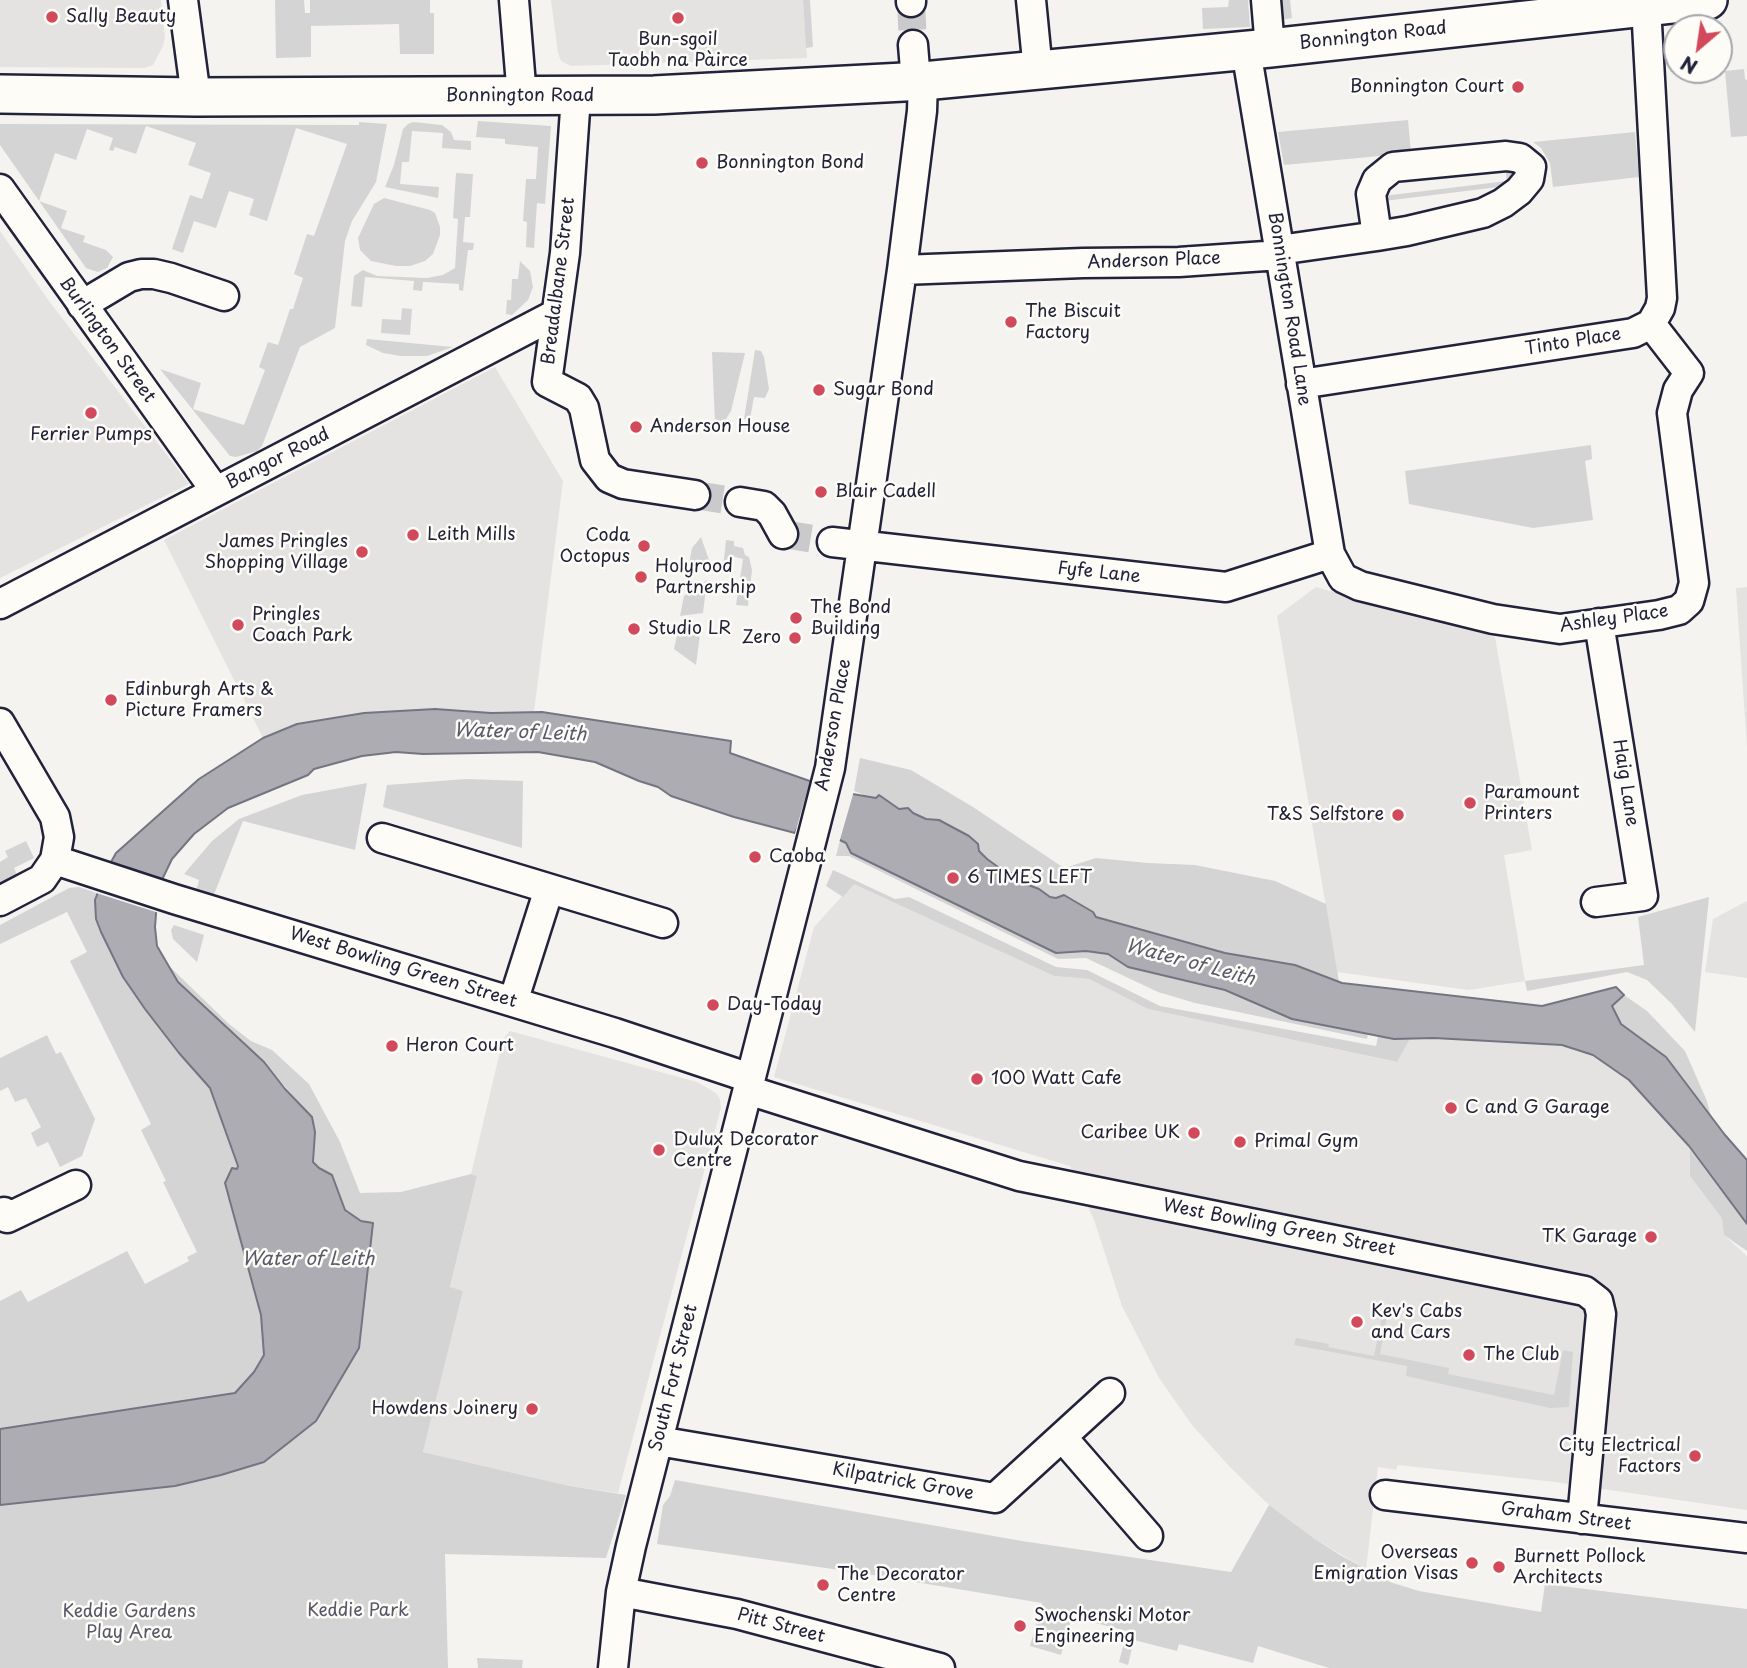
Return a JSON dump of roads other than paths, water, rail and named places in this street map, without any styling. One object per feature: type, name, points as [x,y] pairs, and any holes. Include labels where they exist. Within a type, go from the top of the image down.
[{"type":"main road","name":"Bonnington Road","points":[[0,94],[522,97],[654,95],[919,81],[1258,49],[1708,0]]},
{"type":"street","points":[[183,0],[196,97]]},
{"type":"street","points":[[514,0],[522,97]]},
{"type":"street","points":[[1031,0],[1038,71]]},
{"type":"street","name":"Bonnington Road Lane","points":[[1266,0],[1258,49],[1279,252],[1332,560]]},
{"type":"street","points":[[1646,6],[1662,298],[1651,324]]},
{"type":"street","name":"Anderson Place","points":[[749,1084],[830,768],[902,270],[922,111],[914,45]]},
{"type":"street","name":"Breadalbane Street","points":[[576,96],[565,253],[547,382],[578,398],[584,408],[595,460],[609,478],[623,484],[695,495]]},
{"type":"street","name":"Anderson Place","points":[[902,270],[1179,262],[1279,252],[1377,236],[1442,224],[1494,208],[1526,184],[1531,167],[1520,158],[1506,156],[1392,167],[1377,180],[1371,194],[1377,236]]},
{"type":"street","name":"Burlington Street","points":[[0,189],[215,490]]},
{"type":"street","points":[[82,305],[129,277],[141,274],[171,278],[224,296]]},
{"type":"street","name":"Bangor Road","points":[[0,604],[556,314]]},
{"type":"street","name":"Tinto Place","points":[[1301,384],[1633,333],[1651,324]]},
{"type":"street","name":"Ashley Place","points":[[1332,560],[1343,578],[1360,586],[1493,619],[1560,629],[1679,610],[1689,601],[1694,583],[1672,413],[1678,390],[1689,373],[1651,324]]},
{"type":"street","points":[[740,502],[764,506],[772,514],[783,534]]},
{"type":"street","name":"Fyfe Lane","points":[[832,542],[1226,587],[1332,560]]},
{"type":"street","name":"Haig Lane","points":[[1596,902],[1643,896],[1599,623]]},
{"type":"street","points":[[0,723],[55,817],[59,837],[55,860],[42,879],[0,901]]},
{"type":"street","points":[[382,838],[663,923]]},
{"type":"street","name":"West Bowling Green Street","points":[[55,860],[174,899],[615,1033],[749,1084],[1019,1176],[1586,1291],[1598,1301],[1601,1314],[1582,1519]]},
{"type":"street","points":[[513,1002],[550,889]]},
{"type":"street","name":"South Fort Street","points":[[613,1668],[621,1592],[631,1546],[749,1084]]},
{"type":"street","points":[[1,1210],[7,1218],[76,1185]]},
{"type":"street","name":"Kilpatrick Grove","points":[[658,1441],[995,1498],[1110,1393]]},
{"type":"street","points":[[1062,1437],[1147,1536]]},
{"type":"street","name":"Graham Street","points":[[1385,1495],[1747,1538]]},
{"type":"street","name":"Pitt Street","points":[[621,1592],[737,1614],[940,1668]]},
{"type":"water","name":"Water of Leith","points":[[435,709],[491,713],[542,712],[731,741],[730,753],[841,792],[876,798],[879,795],[899,809],[908,808],[926,819],[939,820],[969,836],[978,844],[979,851],[987,859],[1005,872],[1018,874],[1023,883],[1050,897],[1064,895],[1093,912],[1096,917],[1225,953],[1295,965],[1342,983],[1542,1006],[1616,987],[1624,995],[1612,1006],[1621,1024],[1666,1057],[1747,1160],[1747,1224],[1689,1146],[1629,1080],[1593,1055],[1562,1045],[1434,1038],[1394,1039],[1292,1019],[1225,990],[1128,967],[1108,954],[1086,951],[1056,953],[851,853],[846,843],[821,831],[797,829],[795,833],[734,817],[671,796],[658,787],[595,762],[538,752],[396,752],[362,756],[314,769],[308,775],[228,808],[194,834],[172,859],[158,888],[155,927],[157,946],[178,982],[264,1062],[312,1117],[315,1132],[313,1162],[332,1175],[345,1210],[361,1221],[373,1223],[359,1348],[316,1421],[264,1462],[175,1486],[0,1505],[0,1429],[235,1393],[254,1372],[264,1355],[261,1315],[225,1183],[232,1168],[237,1169],[238,1166],[210,1088],[145,1009],[123,977],[101,932],[96,919],[95,900],[106,871],[116,853],[199,779],[263,738],[297,724],[364,713]]},
{"type":"tunnel","points":[[911,2],[913,45]]},
{"type":"tunnel","points":[[695,495],[740,502]]},
{"type":"tunnel","points":[[783,534],[832,542]]},
{"type":"place","name":"Sally Beauty","points":[[52,17]]},
{"type":"place","name":"Bun-sgoil Taobh na Pàirce","points":[[678,18]]},
{"type":"place","name":"Bonnington Court","points":[[1518,87]]},
{"type":"place","name":"Bonnington Bond","points":[[702,163]]},
{"type":"place","name":"The Biscuit Factory","points":[[1011,322]]},
{"type":"place","name":"Sugar Bond","points":[[819,390]]},
{"type":"place","name":"Ferrier Pumps","points":[[91,413]]},
{"type":"place","name":"Anderson House","points":[[636,427]]},
{"type":"place","name":"Blair Cadell","points":[[821,492]]},
{"type":"place","name":"Leith Mills","points":[[413,535]]},
{"type":"place","name":"Coda Octopus","points":[[644,546]]},
{"type":"place","name":"James Pringles Shopping Village","points":[[362,552]]},
{"type":"place","name":"Holyrood Partnership","points":[[641,577]]},
{"type":"place","name":"The Bond Building","points":[[796,618]]},
{"type":"place","name":"Pringles Coach Park","points":[[238,625]]},
{"type":"place","name":"Studio LR","points":[[634,629]]},
{"type":"place","name":"Zero","points":[[795,638]]},
{"type":"place","name":"Edinburgh Arts & Picture Framers","points":[[111,700]]},
{"type":"place","name":"Paramount Printers","points":[[1470,803]]},
{"type":"place","name":"T&S Selfstore","points":[[1398,815]]},
{"type":"place","name":"Caoba","points":[[755,857]]},
{"type":"place","name":"6 TIMES LEFT","points":[[953,878]]},
{"type":"place","name":"Day-Today","points":[[713,1005]]},
{"type":"place","name":"Heron Court","points":[[392,1046]]},
{"type":"place","name":"100 Watt Cafe","points":[[977,1079]]},
{"type":"place","name":"C and G Garage","points":[[1451,1108]]},
{"type":"place","name":"Caribee UK","points":[[1194,1133]]},
{"type":"place","name":"Primal Gym","points":[[1240,1142]]},
{"type":"place","name":"Dulux Decorator Centre","points":[[659,1150]]},
{"type":"place","name":"TK Garage","points":[[1651,1237]]},
{"type":"place","name":"Kev's Cabs and Cars","points":[[1357,1322]]},
{"type":"place","name":"The Club","points":[[1469,1355]]},
{"type":"place","name":"Howdens Joinery","points":[[532,1409]]},
{"type":"place","name":"City Electrical Factors","points":[[1695,1456]]},
{"type":"place","name":"Overseas Emigration Visas","points":[[1472,1563]]},
{"type":"place","name":"Burnett Pollock Architects","points":[[1499,1567]]},
{"type":"place","name":"The Decorator Centre","points":[[823,1585]]},
{"type":"place","name":"Swochenski Motor Engineering","points":[[1020,1626]]},
{"type":"park label","name":"Keddie Park","points":[[358,1611]]},
{"type":"park label","name":"Keddie Gardens Play Area","points":[[129,1622]]}]
